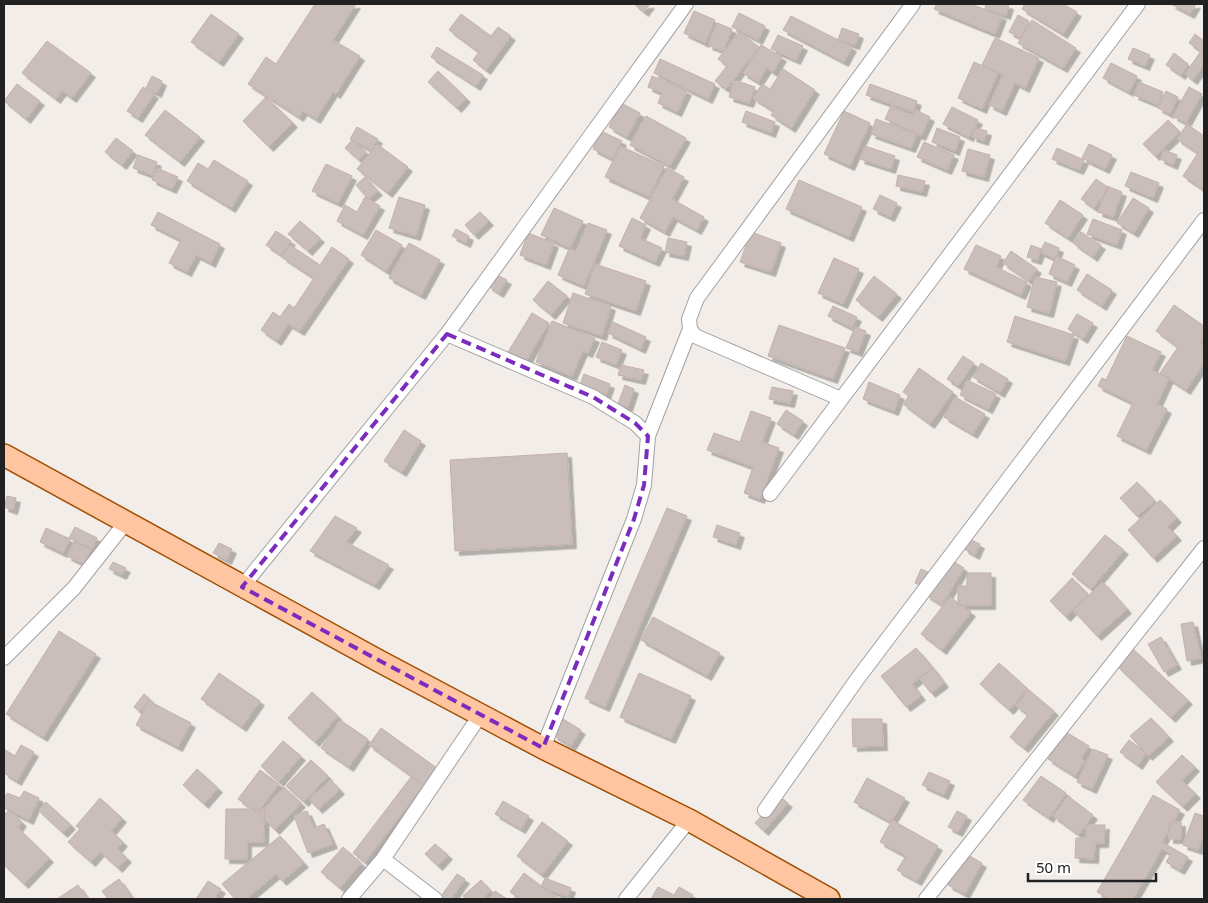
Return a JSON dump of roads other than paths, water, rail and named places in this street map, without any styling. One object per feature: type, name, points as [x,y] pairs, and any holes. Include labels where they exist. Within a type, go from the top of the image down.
[{"type":"main road","points":[[4,455],[242,587],[543,748],[689,820],[829,899]]},
{"type":"street","points":[[242,587],[446,334],[686,4]]},
{"type":"street","points":[[543,748],[634,519],[644,485],[648,436],[690,329],[689,319],[697,298],[913,4]]},
{"type":"street","points":[[770,494],[1138,4]]},
{"type":"street","points":[[766,810],[876,655],[1204,220]]},
{"type":"street","points":[[690,329],[695,336],[841,399]]},
{"type":"street","points":[[446,334],[593,397],[635,423],[648,436]]},
{"type":"street","points":[[4,658],[74,588],[126,522]]},
{"type":"street","points":[[926,899],[1134,639],[1204,548]]},
{"type":"street","points":[[349,899],[382,859],[481,714]]},
{"type":"street","points":[[626,899],[689,820]]},
{"type":"street","points":[[382,859],[435,899]]}]
